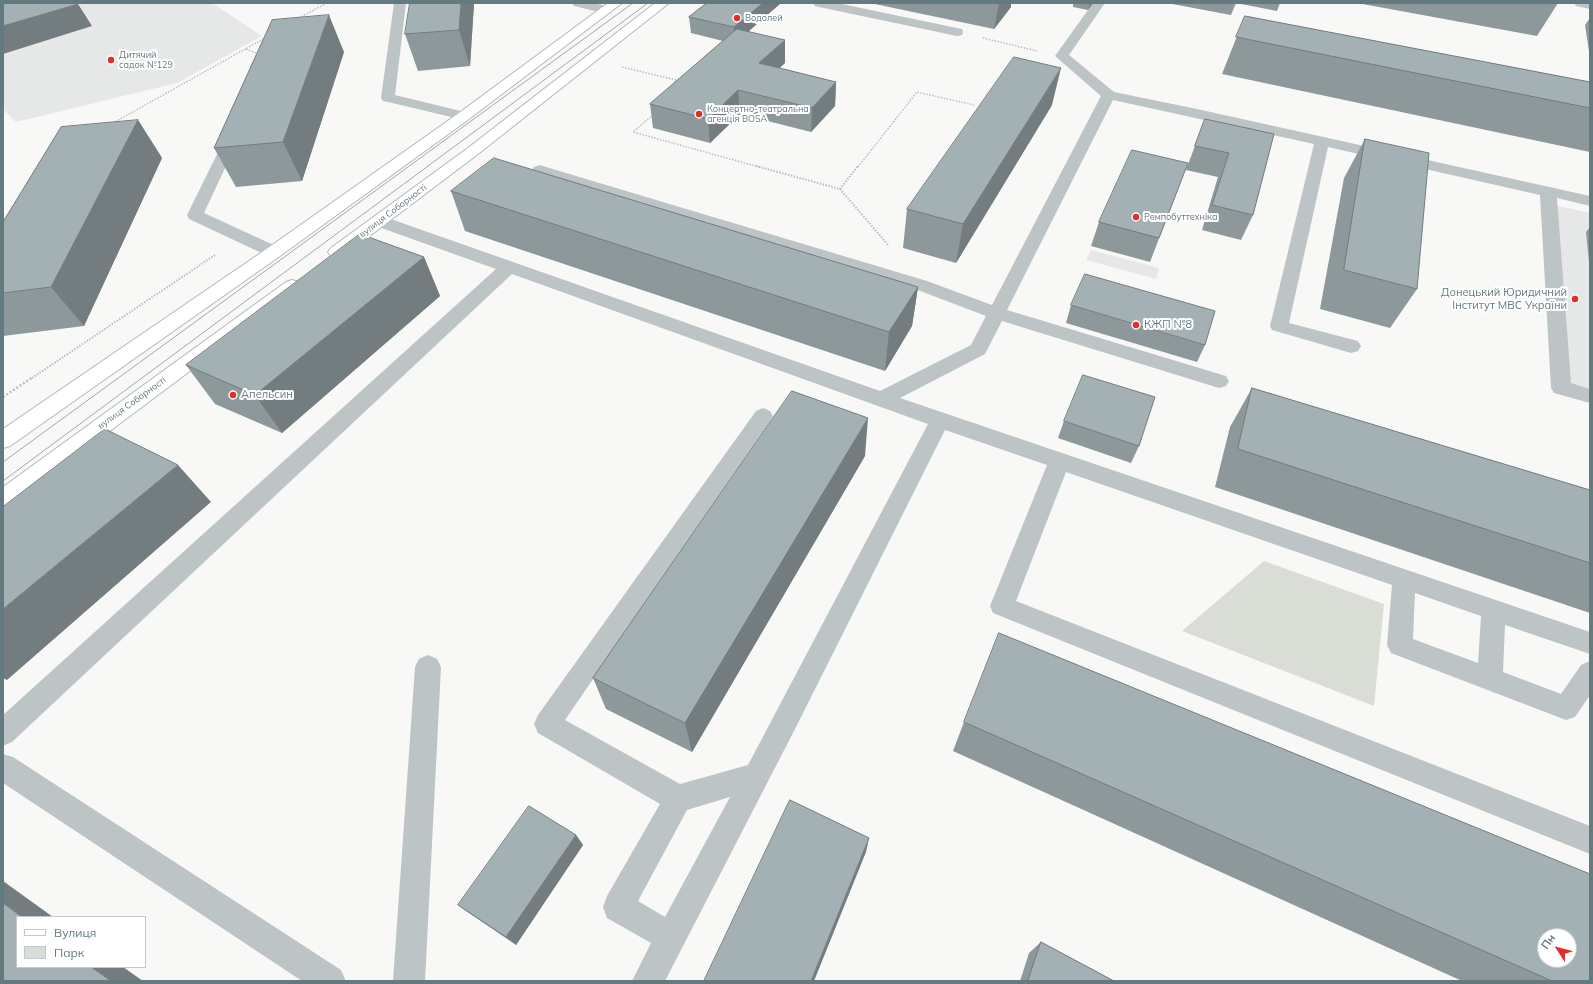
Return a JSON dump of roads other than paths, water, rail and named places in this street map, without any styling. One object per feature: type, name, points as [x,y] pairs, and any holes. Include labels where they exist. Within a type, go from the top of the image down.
[{"type":"main road","name":"вулиця Соборності","points":[[321,264],[473,151],[663,3]]},
{"type":"main road","points":[[3,440],[274,252],[464,116],[611,6]]},
{"type":"main road","name":"вулиця Соборності","points":[[3,499],[302,278]]},
{"type":"street","points":[[400,3],[388,98],[464,116]]},
{"type":"street","points":[[578,3],[611,6]]},
{"type":"street","points":[[819,3],[957,32]]},
{"type":"street","points":[[1099,3],[1062,56],[1109,95],[1590,201]]},
{"type":"street","points":[[1580,3],[1590,5]]},
{"type":"street","points":[[881,399],[978,349],[995,313],[1109,95]]},
{"type":"street","points":[[239,123],[195,215],[274,252]]},
{"type":"street","points":[[1322,141],[1279,326],[1351,346]]},
{"type":"street","points":[[540,170],[921,285],[995,313],[1219,381]]},
{"type":"street","points":[[1548,191],[1561,388],[1590,396]]},
{"type":"street","points":[[379,221],[940,420],[1590,643]]},
{"type":"street","points":[[3,733],[509,267]]},
{"type":"street","points":[[678,799],[547,724],[763,416]]},
{"type":"street","points":[[648,981],[940,420]]},
{"type":"street","points":[[1059,460],[1002,606],[1590,840]]},
{"type":"street","points":[[1404,579],[1400,644],[1566,708],[1590,673]]},
{"type":"street","points":[[1490,678],[1494,610]]},
{"type":"street","points":[[409,981],[428,667]]},
{"type":"street","points":[[3,767],[330,981]]},
{"type":"street","points":[[671,937],[618,907],[678,799],[756,776]]},
{"type":"tram line","points":[[3,462],[633,3]]},
{"type":"tram line","points":[[3,481],[648,3]]},
{"type":"place","name":"Водолей","points":[[737,18]]},
{"type":"place","name":"Дитячий садок №129","points":[[111,60]]},
{"type":"place","name":"Концертно-театральна агенція BOSA","points":[[699,114]]},
{"type":"place","name":"Ремпобуттехніка","points":[[1136,217]]},
{"type":"place","name":"Донецький Юридичний Інститут МВС України","points":[[1575,299]]},
{"type":"place","name":"КЖП №8","points":[[1136,325]]},
{"type":"place","name":"Апельсин","points":[[233,395]]}]
